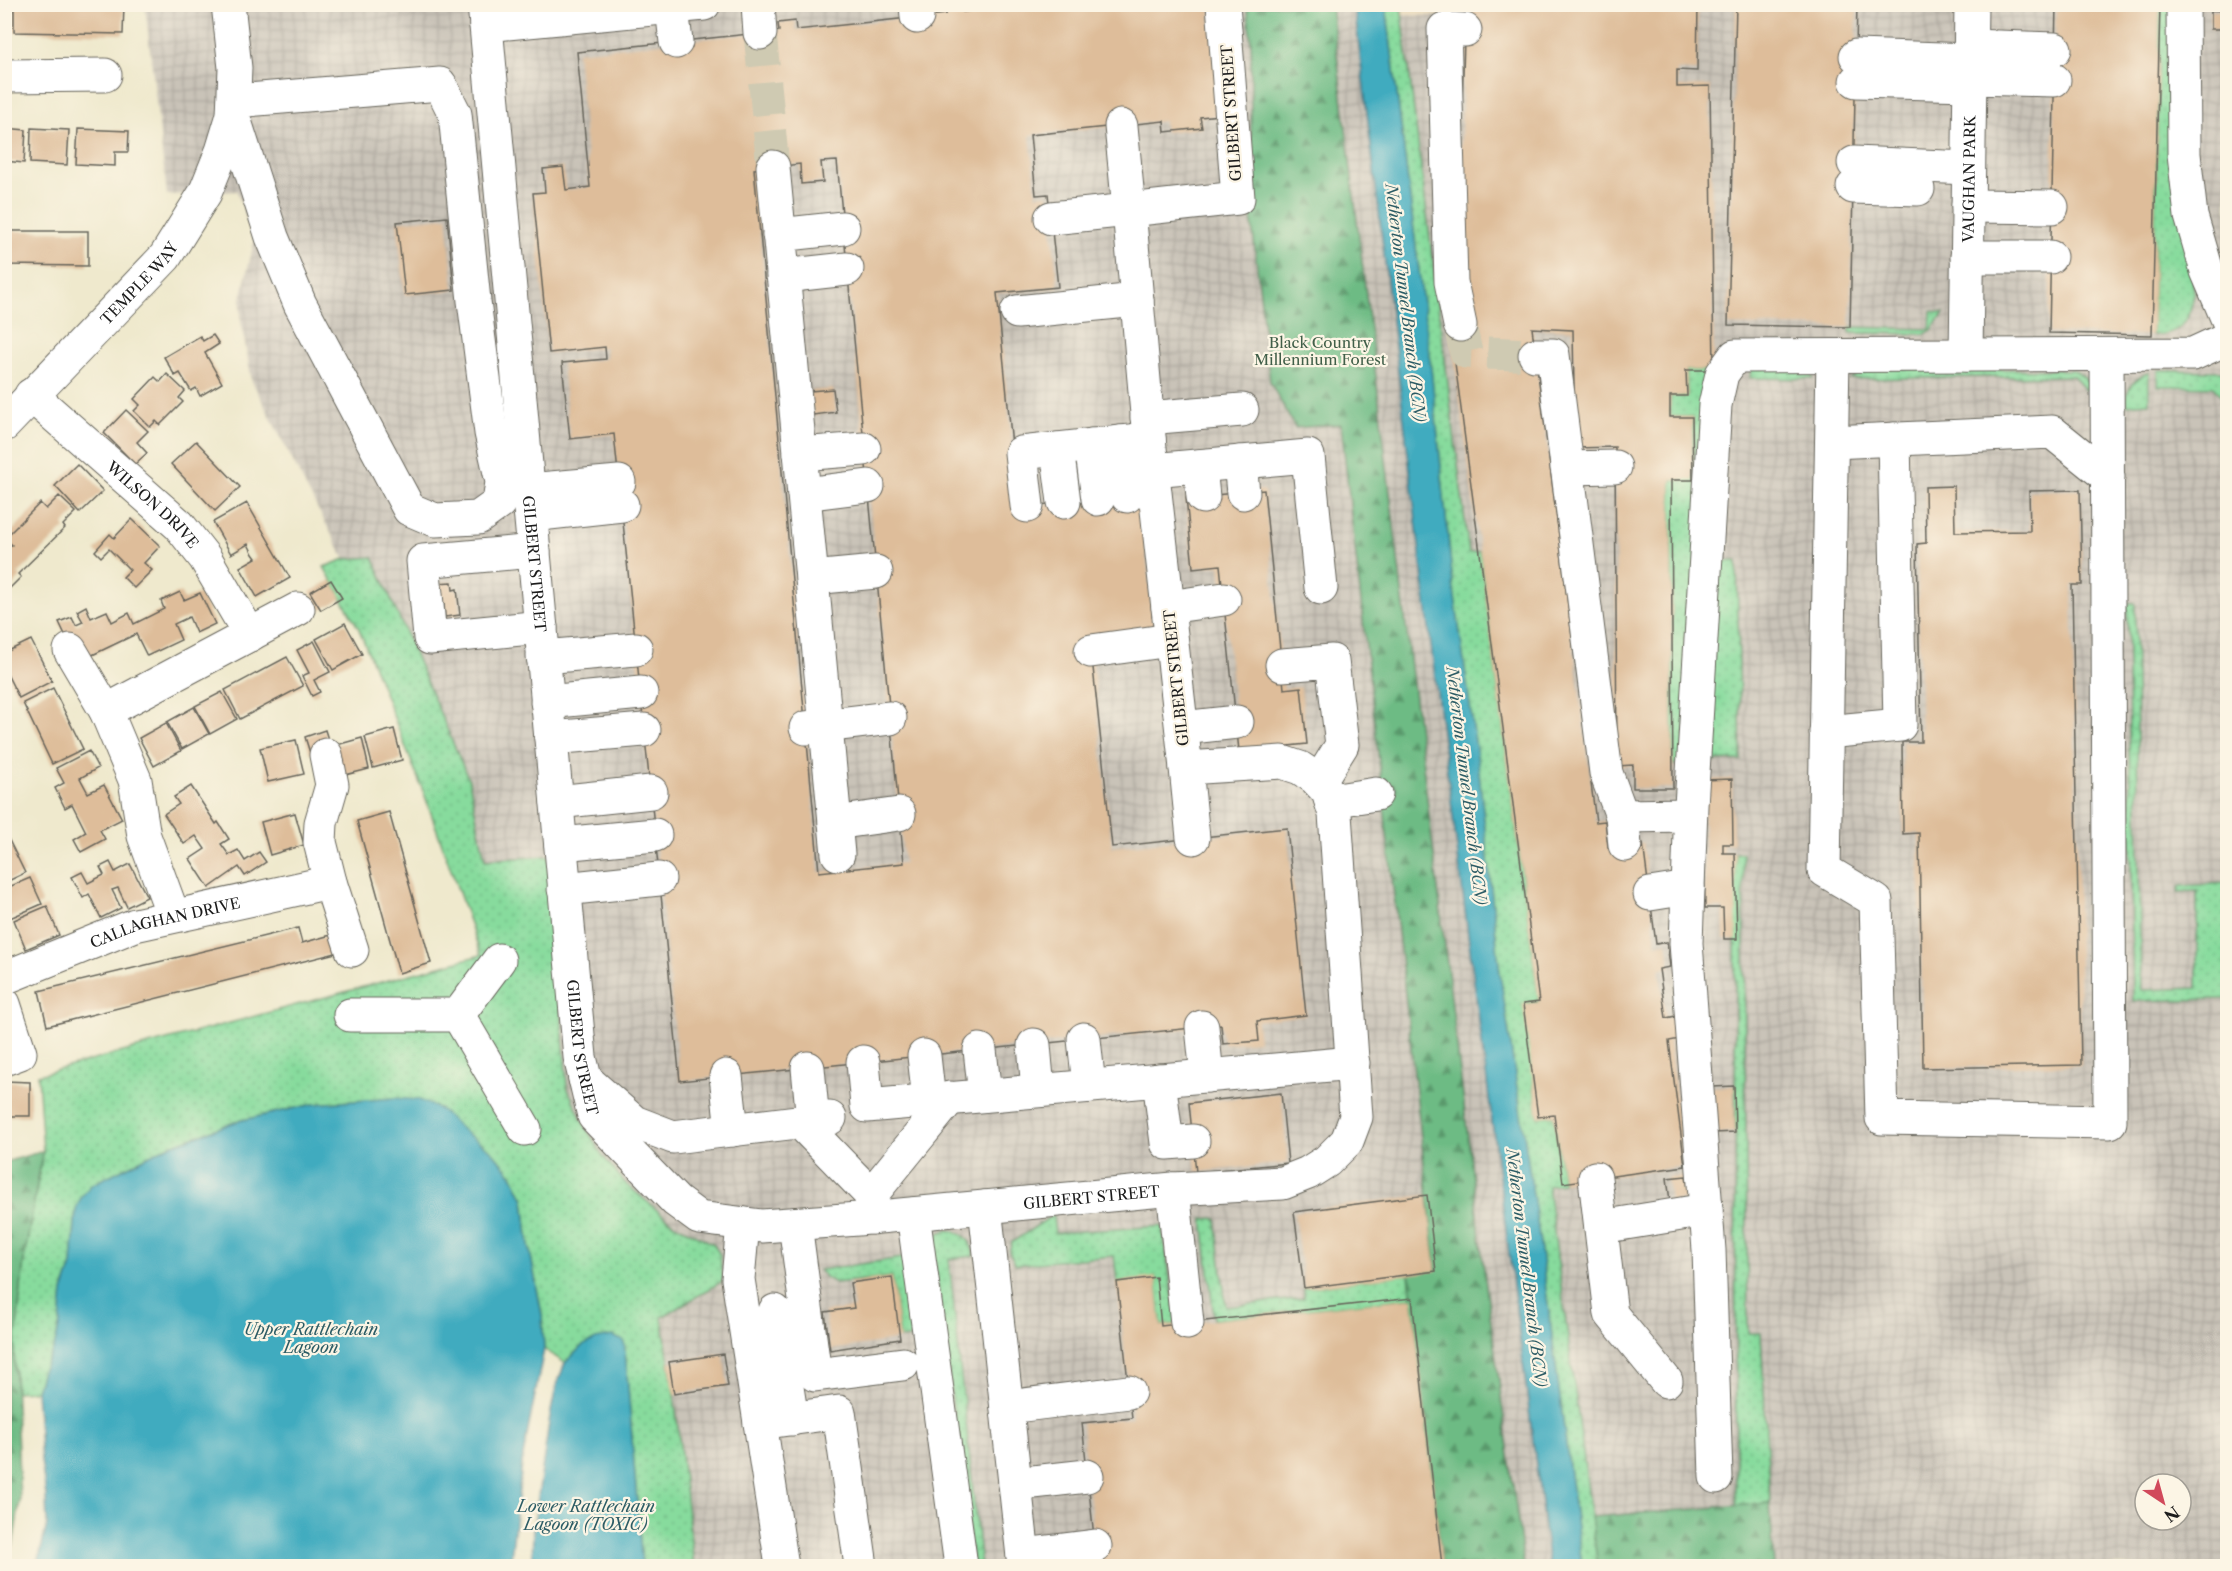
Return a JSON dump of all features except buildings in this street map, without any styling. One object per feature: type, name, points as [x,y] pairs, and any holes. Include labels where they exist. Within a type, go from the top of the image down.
[{"type":"street","points":[[228,4],[235,68],[234,108],[272,237],[300,304],[409,509],[435,520],[478,518],[499,503],[502,482],[490,422],[474,301],[455,114],[440,84],[234,108]]},
{"type":"street","name":"GILBERT STREET","points":[[688,6],[485,15],[580,1057],[594,1116],[676,1201],[699,1218],[762,1226],[795,1224],[872,1206],[913,1214],[1184,1189],[1283,1183],[1308,1173],[1327,1161],[1347,1141],[1356,1117],[1335,814],[1325,791],[1300,768],[1282,762],[1186,768],[1168,607],[1132,443],[1137,300],[1129,210],[1238,198],[1223,4]]},
{"type":"street","name":"VAUGHAN PARK","points":[[1966,355],[1971,4]]},
{"type":"street","points":[[2183,4],[2184,154],[2191,216],[2207,271],[2228,320]]},
{"type":"street","points":[[676,42],[688,6]]},
{"type":"street","points":[[1460,325],[1451,282],[1454,100],[1444,29],[1465,30]]},
{"type":"street","points":[[1856,69],[2055,65]]},
{"type":"street","points":[[4,76],[105,75]]},
{"type":"street","name":"TEMPLE WAY","points":[[4,425],[165,257],[205,193],[222,151],[234,108]]},
{"type":"street","points":[[1051,218],[1129,210],[1121,126]]},
{"type":"street","points":[[773,167],[773,234],[783,276],[797,479],[812,578],[816,727],[836,838],[899,814]]},
{"type":"street","points":[[1854,175],[1968,211],[2051,233],[1968,211]]},
{"type":"street","points":[[773,234],[843,228]]},
{"type":"street","points":[[783,276],[847,269]]},
{"type":"street","points":[[1017,312],[1137,300]]},
{"type":"street","points":[[1716,1477],[1706,1210],[1692,1150],[1686,943],[1690,815],[1715,405],[1722,374],[1735,356],[2193,354],[2228,338]]},
{"type":"street","points":[[1554,355],[1567,468],[1566,527],[1607,698],[1621,778],[1624,830],[1690,815]]},
{"type":"street","points":[[1833,357],[1824,870],[1876,901],[1882,1118],[2110,1122],[2107,355]]},
{"type":"street","name":"WILSON DRIVE","points":[[31,395],[179,525],[205,558],[250,635]]},
{"type":"street","points":[[1027,507],[1021,453],[1132,443],[1242,410]]},
{"type":"street","points":[[1832,442],[2052,432],[2108,477]]},
{"type":"street","points":[[1826,732],[1900,725],[1894,439]]},
{"type":"street","points":[[1132,443],[1201,481],[1242,477],[1308,456],[1321,588]]},
{"type":"street","points":[[1112,497],[1132,443]]},
{"type":"street","points":[[797,479],[864,449]]},
{"type":"street","points":[[1057,449],[1064,502]]},
{"type":"street","points":[[1567,468],[1615,467]]},
{"type":"street","points":[[797,479],[868,486]]},
{"type":"street","points":[[529,502],[620,494]]},
{"type":"street","points":[[534,551],[423,561],[430,638],[542,642],[636,649]]},
{"type":"street","points":[[812,578],[876,572]]},
{"type":"street","points":[[1168,607],[1224,599]]},
{"type":"street","points":[[106,711],[298,609]]},
{"type":"street","points":[[1091,651],[1172,640]]},
{"type":"street","points":[[70,650],[106,711],[135,780],[144,836],[173,915]]},
{"type":"street","points":[[1282,665],[1332,661],[1342,745],[1325,791],[1376,794]]},
{"type":"street","points":[[548,702],[641,693]]},
{"type":"street","points":[[816,727],[890,718]]},
{"type":"street","points":[[1182,728],[1237,722]]},
{"type":"street","points":[[551,738],[644,730]]},
{"type":"street","points":[[326,755],[333,785],[321,823],[320,842],[352,950]]},
{"type":"street","points":[[1186,768],[1193,838]]},
{"type":"street","points":[[557,802],[651,792]]},
{"type":"street","points":[[561,844],[655,835]]},
{"type":"street","points":[[564,889],[659,879]]},
{"type":"street","name":"CALLAGHAN DRIVE","points":[[4,978],[135,925],[330,882]]},
{"type":"street","points":[[1650,894],[1688,888]]},
{"type":"street","points":[[458,1015],[499,960]]},
{"type":"street","points":[[4,1004],[20,1053],[4,1059]]},
{"type":"street","points":[[350,1015],[458,1015]]},
{"type":"street","points":[[458,1015],[525,1129]]},
{"type":"street","points":[[1202,1027],[1207,1076]]},
{"type":"street","points":[[1084,1039],[1089,1086]]},
{"type":"street","points":[[1034,1045],[1038,1090]]},
{"type":"street","points":[[980,1050],[985,1095]]},
{"type":"street","points":[[924,1056],[939,1099]]},
{"type":"street","points":[[863,1062],[867,1106],[1353,1063]]},
{"type":"street","points":[[808,1068],[814,1120],[872,1206],[939,1099]]},
{"type":"street","points":[[726,1076],[732,1130]]},
{"type":"street","points":[[585,1078],[634,1122],[673,1137],[814,1120]]},
{"type":"street","points":[[1160,1080],[1167,1143],[1193,1141]]},
{"type":"street","points":[[1595,1178],[1611,1314],[1666,1381]]},
{"type":"street","points":[[1184,1189],[1197,1322]]},
{"type":"street","points":[[985,1207],[1024,1561],[1095,1546]]},
{"type":"street","points":[[1601,1227],[1706,1210]]},
{"type":"street","points":[[913,1214],[961,1566]]},
{"type":"street","points":[[743,1224],[738,1279],[739,1368],[760,1423],[782,1566]]},
{"type":"street","points":[[795,1224],[815,1375],[890,1357]]},
{"type":"street","points":[[775,1311],[792,1419]]},
{"type":"street","points":[[1007,1407],[1129,1392]]},
{"type":"street","points":[[760,1423],[839,1412],[861,1566]]},
{"type":"street","points":[[1016,1484],[1088,1476]]},
{"type":"shaded area","points":[[1368,4],[1370,21],[1403,15],[1465,17],[1465,4],[2227,5],[2227,1566],[1774,1566],[1770,1503],[1591,1517],[1560,1523],[1565,1566],[694,1566],[674,1394],[662,1317],[601,1173],[392,646],[307,489],[252,381],[241,321],[241,299],[254,242],[237,191],[167,195],[145,5]]},
{"type":"shaded area","points":[[1368,5],[1465,5],[1465,17],[1370,21]]},
{"type":"green space","name":"Black Country Millennium Forest","points":[[1247,5],[1331,5],[1485,1278],[1524,1566],[1442,1566],[1409,1274],[1436,1270],[1341,424],[1295,428],[1270,382],[1251,215],[1251,43]]},
{"type":"green space","points":[[1386,5],[1401,5],[1469,553],[1480,551],[1539,1002],[1524,1004],[1538,1117],[1554,1115],[1563,1183],[1548,1186],[1598,1566],[1582,1566],[1537,1221],[1500,974],[1478,763],[1452,576],[1431,368]]},
{"type":"green space","points":[[2160,5],[2169,5],[2194,293],[2187,318],[2178,329],[2152,335]]},
{"type":"green space","points":[[1931,311],[1944,313],[1932,330],[1925,334],[1850,333],[1850,327],[1930,329]]},
{"type":"green space","points":[[1751,367],[1811,367],[1813,379],[1750,378]]},
{"type":"green space","points":[[1863,368],[2073,370],[2088,382],[2093,399],[2073,376],[1851,379]]},
{"type":"green space","points":[[1686,370],[1714,370],[1683,763],[1673,765],[1671,480],[1693,479],[1692,417],[1670,417],[1670,396],[1687,396]]},
{"type":"green space","points":[[2158,370],[2223,371],[2227,403],[2213,387],[2158,386]]},
{"type":"green space","points":[[2149,372],[2149,403],[2126,405],[2127,393],[2131,385]]},
{"type":"green space","points":[[373,557],[469,780],[485,860],[549,856],[567,1087],[586,1128],[603,1156],[626,1184],[673,1223],[714,1244],[720,1255],[723,1281],[662,1317],[674,1394],[694,1566],[642,1566],[626,1361],[582,1346],[565,1363],[544,1349],[542,1315],[529,1246],[524,1200],[512,1175],[492,1151],[466,1133],[395,1098],[314,1104],[238,1121],[166,1147],[91,1185],[76,1209],[72,1265],[63,1292],[60,1323],[54,1348],[42,1371],[36,1391],[16,1392],[14,1355],[24,1259],[43,1151],[38,1075],[481,955],[425,796],[359,629],[324,567],[345,559]]},
{"type":"green space","points":[[1737,561],[1741,760],[1705,761],[1717,562]]},
{"type":"green space","points":[[2127,603],[2135,603],[2141,990],[2197,988],[2197,891],[2178,892],[2180,886],[2227,883],[2227,999],[2133,1001]]},
{"type":"green space","points":[[1735,853],[1743,853],[1748,1333],[1761,1333],[1770,1503],[1736,1506]]},
{"type":"green space","points":[[43,1151],[24,1259],[14,1355],[20,1501],[13,1545],[5,1561],[5,1162]]},
{"type":"green space","points":[[1053,1215],[1055,1233],[1162,1226],[1177,1324],[1161,1326],[1156,1278],[1117,1282],[1114,1256],[1016,1265],[1009,1252],[1012,1242]]},
{"type":"green space","points":[[1216,1218],[1226,1307],[1304,1298],[1304,1288],[1409,1274],[1412,1298],[1214,1320],[1203,1219]]},
{"type":"green space","points":[[948,1230],[966,1238],[974,1256],[949,1259],[981,1566],[973,1566],[932,1241],[939,1233]]},
{"type":"green space","points":[[908,1257],[917,1337],[900,1339],[892,1277],[835,1283],[819,1270]]},
{"type":"green space","points":[[1770,1503],[1774,1566],[1598,1566],[1591,1517]]},
{"type":"water","name":"Netherton Tunnel Branch (BCN)","points":[[1354,5],[1386,5],[1431,368],[1452,576],[1478,763],[1500,974],[1537,1221],[1582,1566],[1549,1566],[1431,646]]},
{"type":"water","name":"Upper Rattlechain Lagoon","points":[[395,1098],[420,1100],[441,1110],[466,1133],[492,1151],[512,1175],[524,1200],[529,1246],[542,1315],[544,1349],[523,1456],[510,1566],[35,1566],[47,1524],[36,1391],[42,1371],[54,1348],[60,1323],[63,1292],[72,1265],[76,1209],[82,1196],[91,1185],[166,1147],[238,1121],[314,1104]]},
{"type":"water","name":"Lower Rattlechain Lagoon (TOXIC)","points":[[612,1336],[624,1341],[642,1566],[532,1566],[533,1530],[556,1387],[565,1363],[582,1346],[596,1339]]},
{"type":"tunnel","points":[[760,33],[773,167]]},
{"type":"tunnel","points":[[1460,325],[1466,352],[1535,355]]}]
